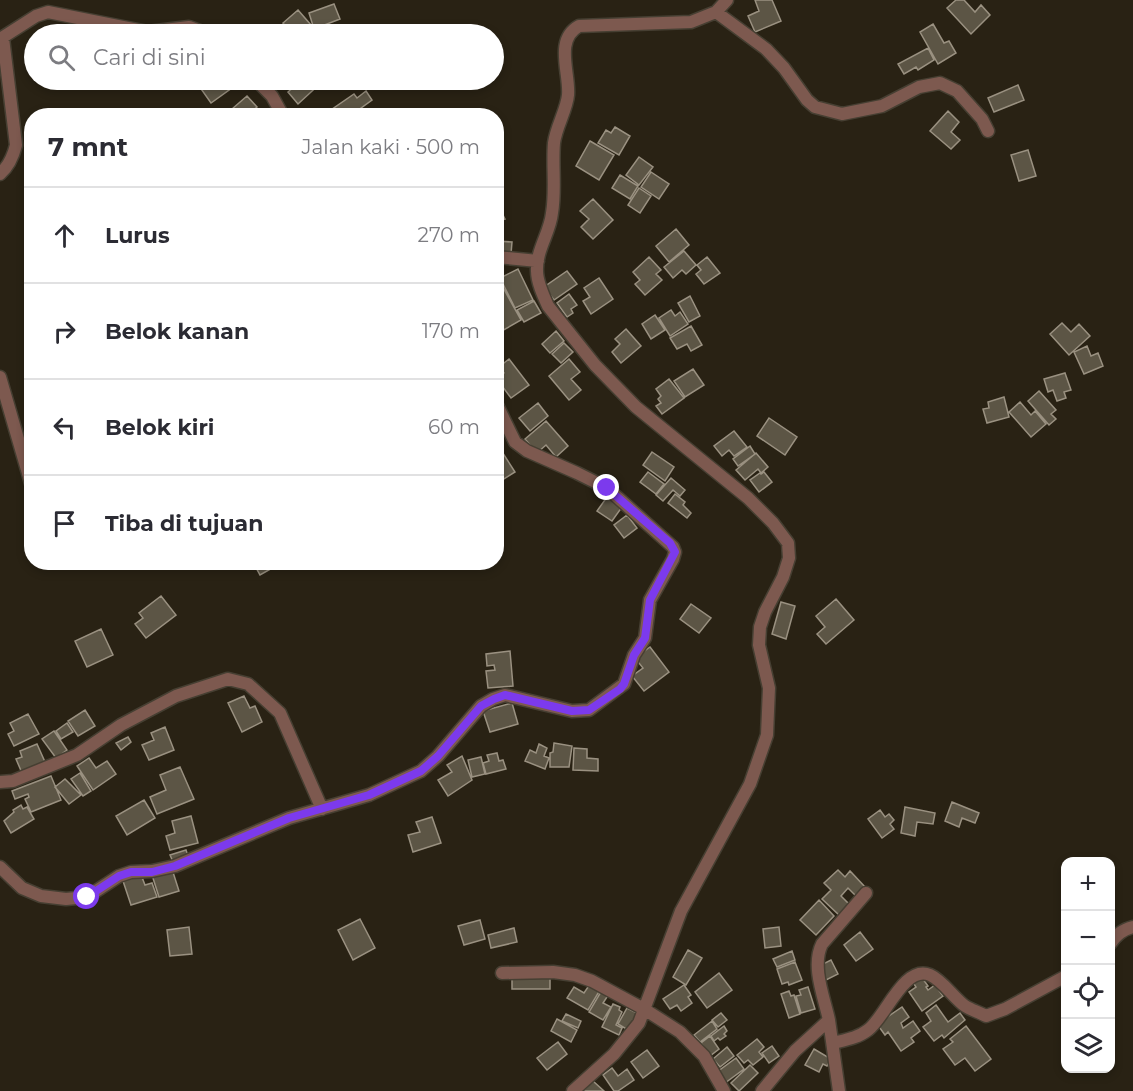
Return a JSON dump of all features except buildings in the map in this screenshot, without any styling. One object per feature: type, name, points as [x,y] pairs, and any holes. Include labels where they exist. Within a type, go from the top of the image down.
[{"type":"street","points":[[573,1091],[614,1054],[639,1023],[681,911],[750,784],[767,735],[769,688],[759,645],[760,627],[783,577],[789,558],[788,543],[773,523],[748,498],[636,407],[596,365],[548,306],[537,272],[552,214],[554,143],[568,95],[565,46],[572,32],[579,27],[691,22],[716,12],[727,0]]},
{"type":"street","points":[[0,174],[6,169],[14,155],[16,145],[1,39],[36,16],[48,12],[108,24]]},
{"type":"street","points":[[716,12],[766,49],[815,107],[842,114],[882,106],[920,87],[940,83],[957,91],[982,119],[988,131]]},
{"type":"street","points":[[266,90],[279,108]]},
{"type":"street","points":[[504,258],[538,261]]},
{"type":"street","points":[[0,377],[24,460]]},
{"type":"street","points":[[0,867],[22,888],[41,896],[66,900],[87,897],[119,876],[131,872],[152,872],[175,866],[289,818],[369,795],[421,771],[438,756],[481,706],[494,699],[505,695],[572,711],[589,710],[620,689],[634,655],[645,638],[650,600],[673,559],[675,552],[673,547],[607,488],[527,452],[515,442],[504,422]]},
{"type":"street","points":[[0,782],[13,781],[77,755],[121,725],[176,696],[228,679],[248,684],[280,713],[322,809]]},
{"type":"street","points":[[840,1091],[829,1020],[817,964],[822,944],[866,893]]},
{"type":"street","points":[[1115,937],[1124,929],[1133,927]]},
{"type":"street","points":[[502,973],[553,972],[575,975],[592,981],[644,1009],[680,1032],[704,1056],[724,1091]]},
{"type":"street","points":[[833,1043],[856,1037],[869,1029],[903,984],[910,977],[920,974],[930,975],[965,1006],[986,1016],[1005,1009],[1061,978]]},
{"type":"street","points":[[762,1091],[795,1051],[829,1020]]},
{"type":"route","points":[[87,897],[119,876],[131,872],[152,872],[175,866],[289,818],[369,795],[421,771],[438,756],[481,706],[494,699],[505,695],[572,711],[589,710],[620,689],[628,675],[634,655],[645,638],[650,600],[675,552],[670,543],[607,488]]}]
